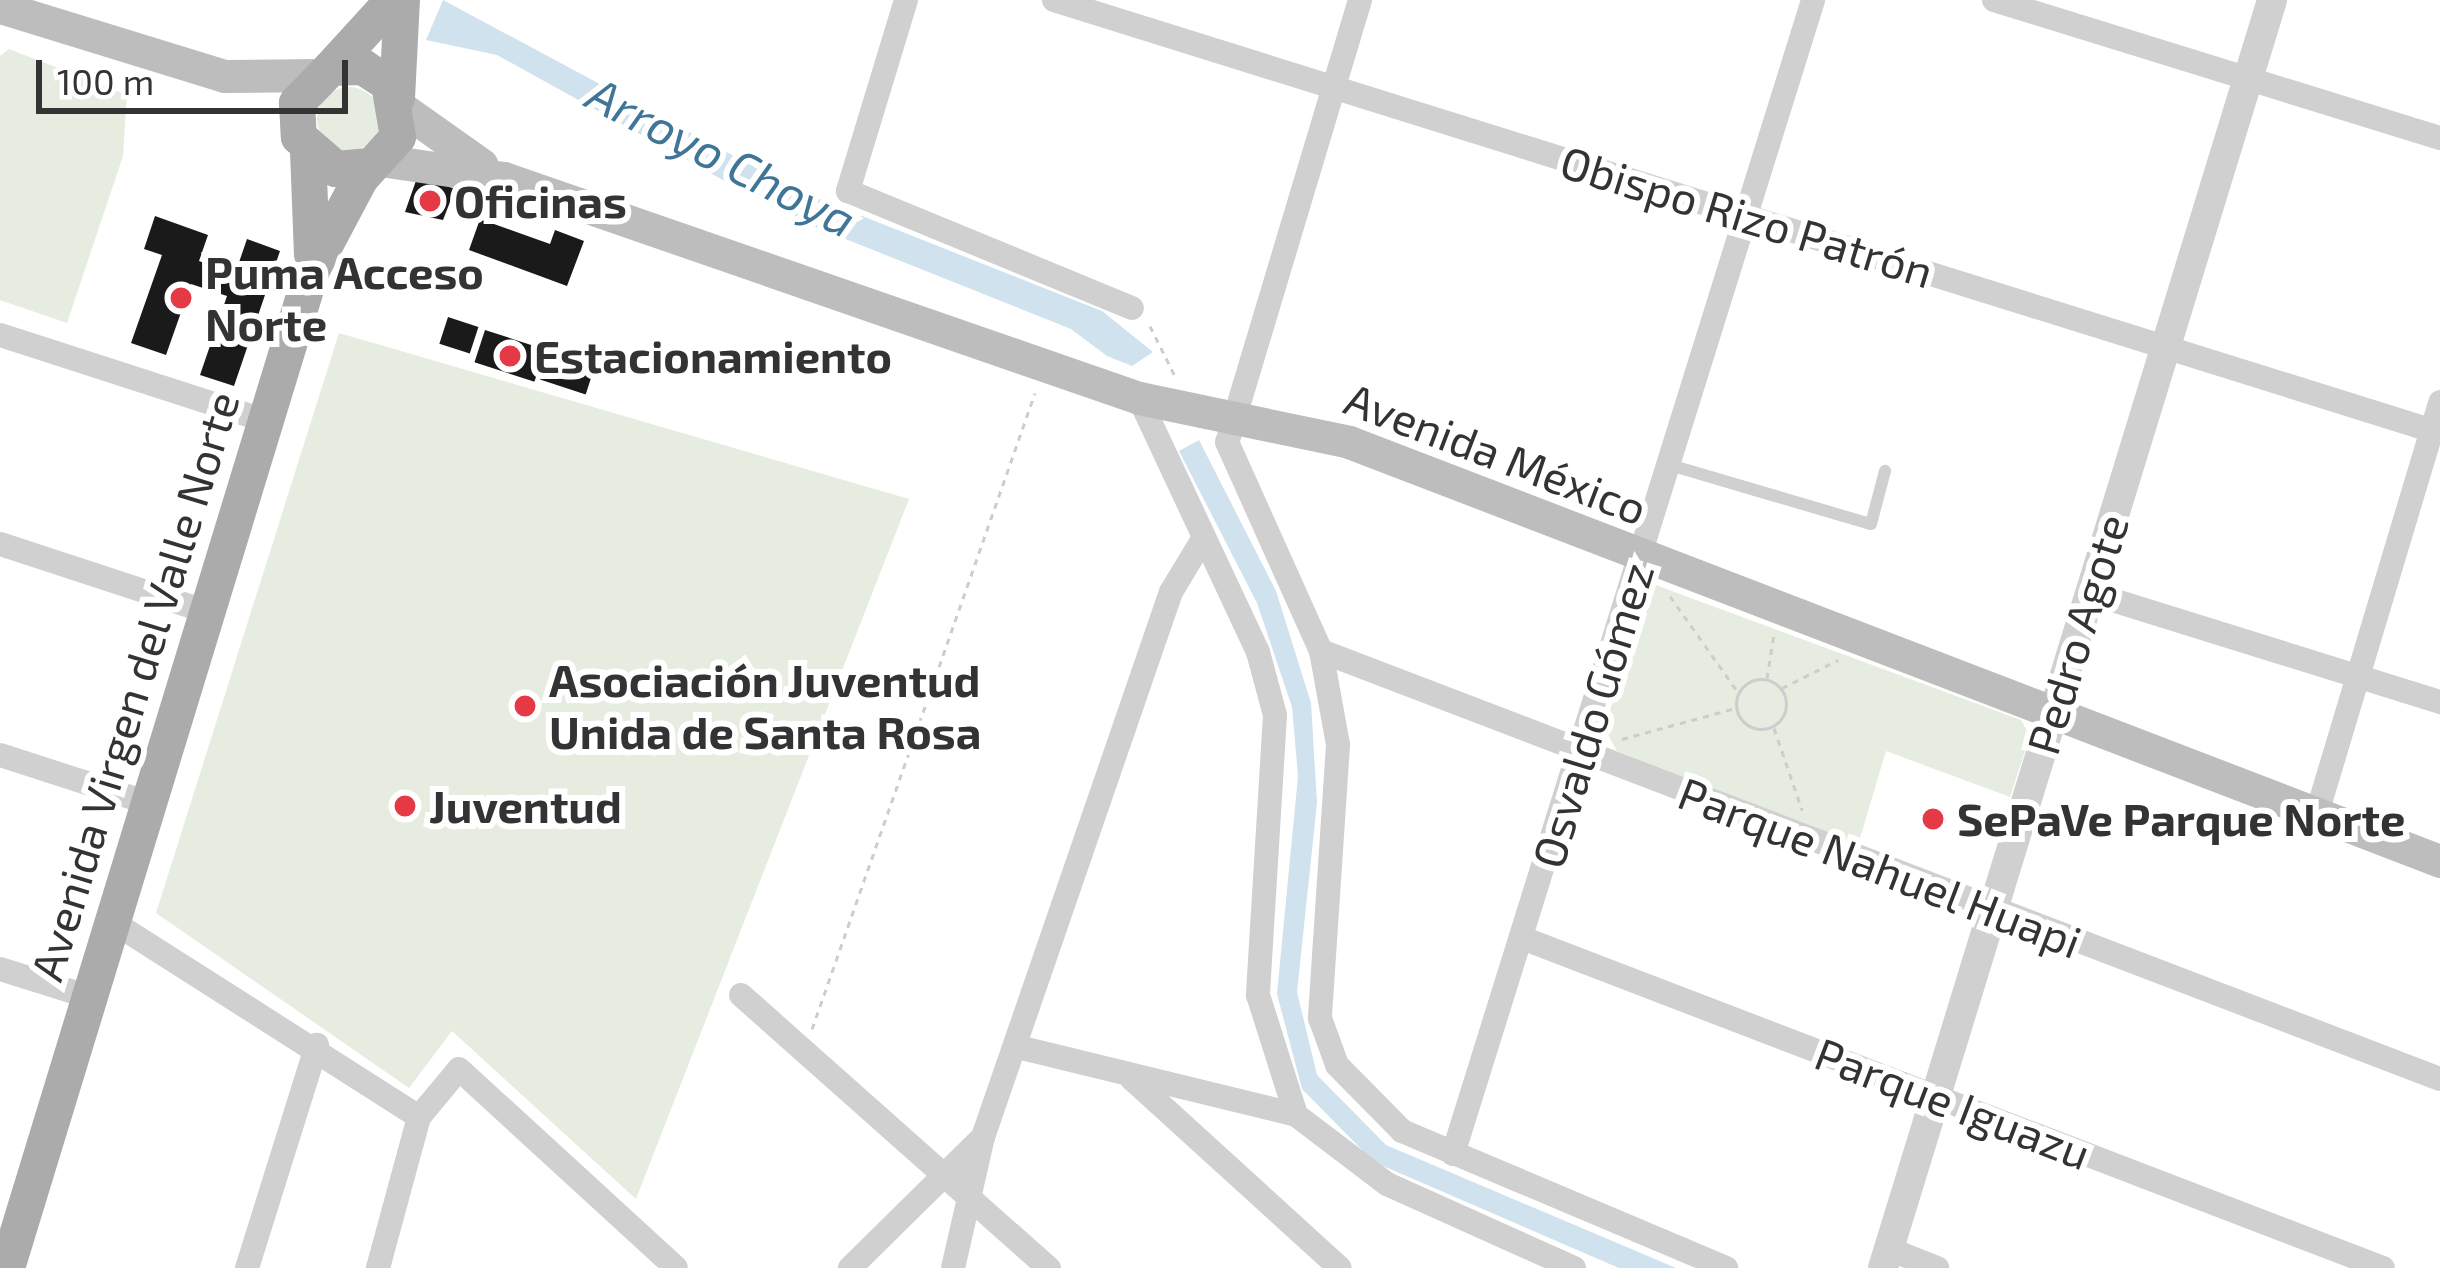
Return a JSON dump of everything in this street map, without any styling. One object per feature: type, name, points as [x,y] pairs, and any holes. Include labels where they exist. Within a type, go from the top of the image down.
[{"type":"main road","points":[[303,144],[297,103],[393,0]]},
{"type":"main road","points":[[224,76],[336,169],[375,163],[398,136],[402,0]]},
{"type":"main road","points":[[0,7],[224,76],[377,73],[399,102]]},
{"type":"main road","name":"Avenida México","points":[[399,102],[504,178]]},
{"type":"main road","name":"Avenida Virgen del Valle Norte","points":[[303,144],[312,270]]},
{"type":"main road","name":"Avenida México","points":[[375,163],[504,178],[1138,398],[1349,442],[2051,716],[2440,861]]},
{"type":"main road","name":"Avenida Virgen del Valle Norte","points":[[7,1268],[312,270],[375,163]]},
{"type":"street","points":[[906,0],[848,190],[1132,308]]},
{"type":"street","name":"Obispo Rizo Patrón","points":[[1054,0],[2436,432]]},
{"type":"street","points":[[1360,0],[1232,417],[1230,456],[1321,652],[1338,782],[1320,1018],[1362,1099],[1453,1154],[1726,1268]]},
{"type":"street","name":"Osvaldo Gómez","points":[[1453,1154],[1813,0]]},
{"type":"street","points":[[1994,0],[2440,139]]},
{"type":"street","name":"Pedro Agote","points":[[1886,1258],[2272,0]]},
{"type":"street","points":[[0,335],[266,421]]},
{"type":"street","points":[[1138,398],[1203,539],[1275,715],[1258,994],[1296,1115]]},
{"type":"street","points":[[2317,814],[2436,432],[2440,402]]},
{"type":"street","points":[[953,1268],[974,1200],[983,1137],[1022,1048],[1171,592],[1203,539]]},
{"type":"street","points":[[0,544],[208,612]]},
{"type":"street","points":[[2090,593],[2440,701]]},
{"type":"street","name":"Parque Nahuel Huapi","points":[[1321,652],[2440,1079]]},
{"type":"street","points":[[0,755],[149,803]]},
{"type":"street","points":[[113,922],[317,1045],[419,1118]]},
{"type":"street","name":"Parque Iguazu","points":[[1522,938],[2384,1268]]},
{"type":"street","points":[[0,969],[90,997]]},
{"type":"street","points":[[741,995],[805,1048],[943,1179],[974,1200],[1049,1268]]},
{"type":"street","points":[[247,1268],[317,1045]]},
{"type":"street","points":[[1022,1048],[1296,1115],[1388,1184],[1574,1268]]},
{"type":"street","points":[[384,1264],[419,1118],[459,1069],[676,1268]]},
{"type":"street","points":[[1130,1077],[1340,1268]]},
{"type":"street","points":[[850,1268],[983,1137]]},
{"type":"street","points":[[1886,1258],[1937,1268]]},
{"type":"lane","points":[[1670,465],[1871,524],[1885,472]]},
{"type":"path","points":[[1132,308],[1166,352],[1188,410]]},
{"type":"path","points":[[805,1048],[1042,368]]},
{"type":"path","points":[[1642,555],[1738,692],[1736,708],[1749,727],[1773,726]]},
{"type":"path","points":[[1767,680],[1778,609]]},
{"type":"path","points":[[1781,689],[1869,645]]},
{"type":"path","points":[[1738,692],[1767,680]]},
{"type":"path","points":[[1767,680],[1781,689]]},
{"type":"path","points":[[1781,689],[1773,726],[1813,840]]},
{"type":"path","points":[[1580,751],[1736,708]]},
{"type":"shaded area","points":[[9,49],[127,95],[123,156],[67,323],[0,300],[0,56]]},
{"type":"shaded area","points":[[349,87],[372,96],[381,119],[372,142],[349,151],[326,142],[317,119],[326,96]]},
{"type":"shaded area","name":"Asociación Juventud Unida de Santa Rosa","points":[[339,333],[909,499],[636,1199],[452,1031],[409,1088],[156,913]]},
{"type":"shaded area","points":[[1653,584],[2021,720],[2030,736],[2010,797],[1886,751],[1858,845],[1617,751],[1604,728]]},
{"type":"water","name":"Arroyo Choya","points":[[443,0],[799,191],[1102,311],[1153,352],[1132,366],[1107,356],[1071,329],[788,216],[497,55],[426,40]]},
{"type":"water","points":[[1199,440],[1276,591],[1311,703],[1317,803],[1297,992],[1317,1075],[1386,1145],[1676,1268],[1619,1268],[1374,1162],[1302,1089],[1277,994],[1298,776],[1292,707],[1257,603],[1179,451]]},
{"type":"building","name":"Oficinas","points":[[418,175],[455,189],[443,220],[405,212]]},
{"type":"building","points":[[155,216],[208,235],[199,261],[235,274],[247,239],[280,251],[234,386],[200,375],[227,296],[191,284],[166,355],[131,343],[162,255],[144,249]]},
{"type":"building","points":[[480,219],[550,244],[555,230],[584,241],[567,286],[469,250]]},
{"type":"building","points":[[448,317],[478,327],[470,354],[439,344]]},
{"type":"building","name":"Estacionamiento","points":[[485,330],[545,349],[534,382],[474,362]]},
{"type":"building","points":[[549,352],[595,367],[586,394],[540,380]]},
{"type":"place","name":"Oficinas","points":[[430,201]]},
{"type":"place","name":"Puma Acceso Norte","points":[[181,298]]},
{"type":"place","name":"Estacionamiento","points":[[510,356]]},
{"type":"place","name":"Asociación Juventud Unida de Santa Rosa","points":[[525,706]]},
{"type":"place","name":"Juventud","points":[[405,806]]},
{"type":"place","name":"SePaVe Parque Norte","points":[[1933,819]]}]
